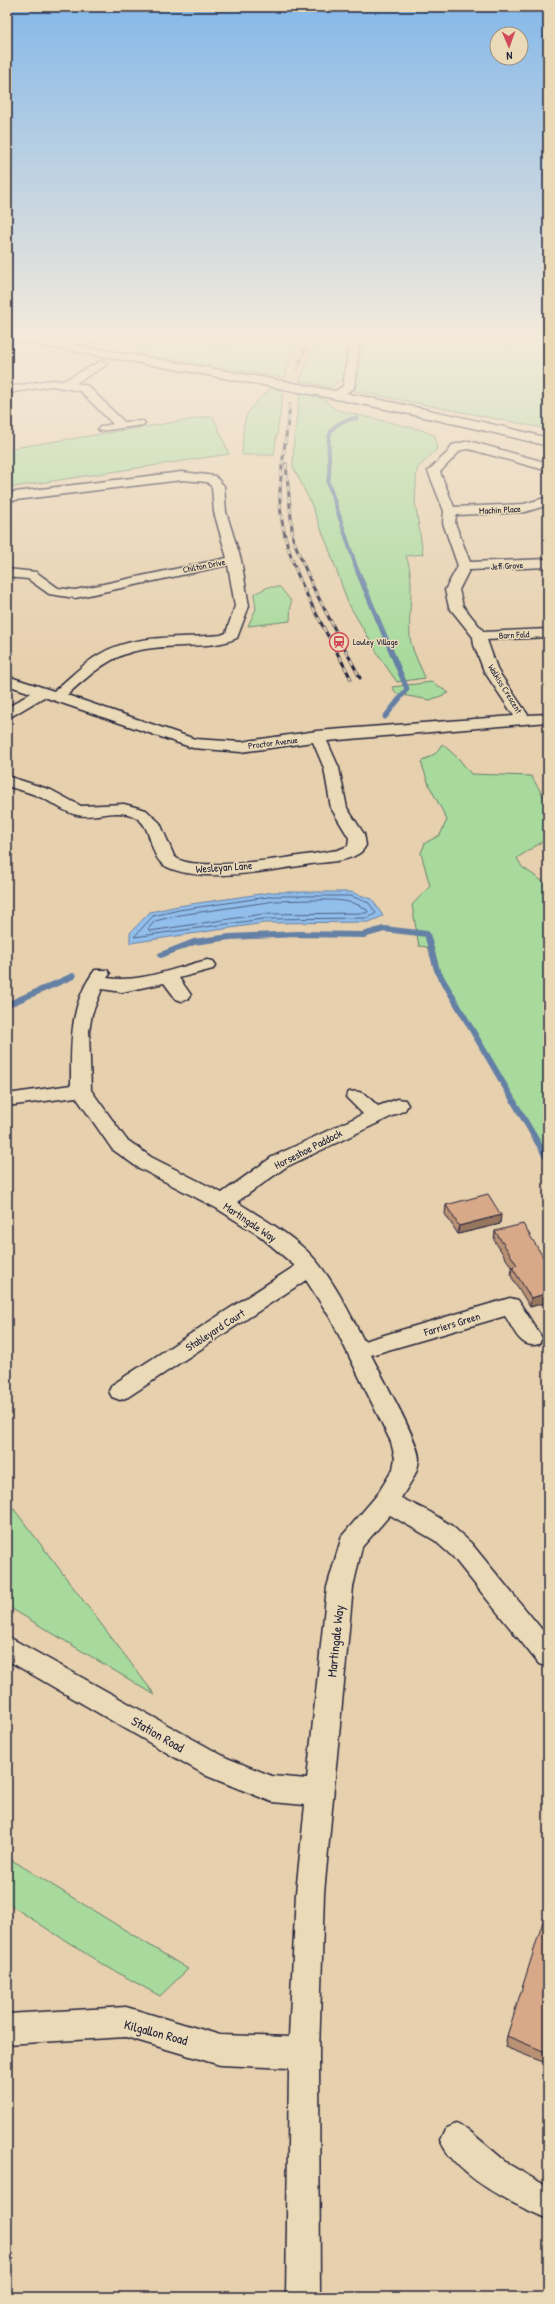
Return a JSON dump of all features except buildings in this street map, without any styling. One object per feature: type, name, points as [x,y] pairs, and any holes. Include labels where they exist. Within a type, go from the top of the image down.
[{"type":"street","points":[[459,447],[456,447],[454,452],[434,470],[442,495],[450,511],[449,523],[466,566]]},
{"type":"street","points":[[475,447],[548,467]]},
{"type":"street","points":[[7,497],[166,477],[193,476],[211,479],[218,486],[220,512],[234,560]]},
{"type":"street","name":"Machin Place","points":[[450,511],[525,508],[548,501]]},
{"type":"street","name":"Chilton Drive","points":[[7,572],[31,575],[54,591],[75,594],[234,560],[242,606],[232,635],[224,639],[148,644],[118,651],[105,656],[49,694]]},
{"type":"street","name":"Jeff Grove","points":[[466,566],[480,567],[548,563]]},
{"type":"street","name":"Walkiss Crescent","points":[[466,566],[452,590],[456,607],[480,636],[481,645],[492,671],[524,720]]},
{"type":"street","name":"Barn Fold","points":[[480,636],[548,633]]},
{"type":"street","name":"Proctor Avenue","points":[[7,680],[193,743],[241,747],[317,736],[548,718]]},
{"type":"street","points":[[7,715],[49,694]]},
{"type":"street","name":"Wesleyan Lane","points":[[7,781],[46,794],[74,809],[83,811],[122,808],[140,813],[150,818],[165,856],[179,868],[217,870],[339,855],[357,847],[358,842],[355,833],[339,809],[331,764],[317,736]]},
{"type":"street","points":[[7,1100],[81,1090],[80,1031],[83,1014],[98,978],[122,986],[142,983],[206,965]]},
{"type":"street","points":[[168,975],[182,995]]},
{"type":"street","name":"Martingale Way","points":[[81,1090],[119,1144],[144,1162],[223,1203],[267,1231],[299,1256],[322,1285],[403,1442],[407,1458],[405,1471],[386,1502],[351,1543],[345,1560],[340,1587],[310,1893],[304,2053],[303,2297]]},
{"type":"street","points":[[356,1097],[376,1115]]},
{"type":"street","name":"Horseshoe Paddock","points":[[223,1203],[250,1181],[279,1162],[398,1105]]},
{"type":"street","name":"Stableyard Court","points":[[120,1391],[309,1268]]},
{"type":"street","name":"Farriers Green","points":[[357,1351],[510,1306],[531,1338]]},
{"type":"street","points":[[386,1502],[443,1533],[462,1550],[548,1656]]},
{"type":"street","name":"Station Road","points":[[7,1647],[217,1767],[272,1789],[319,1794]]},
{"type":"street","name":"Kilgallon Road","points":[[7,2029],[126,2022],[220,2050],[304,2053]]},
{"type":"street","points":[[456,2140],[476,2161],[498,2178],[524,2193],[548,2203]]},
{"type":"green space","points":[[22,447],[226,447],[229,454],[7,488],[7,449]]},
{"type":"green space","points":[[242,447],[275,447],[274,455],[242,455]]},
{"type":"green space","points":[[294,447],[437,447],[437,449],[417,469],[415,501],[423,554],[406,556],[411,577],[411,643],[425,678],[397,682],[381,659],[348,603],[310,501],[293,467]]},
{"type":"green space","points":[[268,587],[280,587],[291,601],[290,621],[248,626],[256,609],[254,594]]},
{"type":"green space","points":[[432,682],[449,693],[430,700],[397,694],[392,687]]},
{"type":"green space","points":[[442,744],[458,758],[471,774],[531,776],[548,803],[548,838],[517,858],[522,867],[548,885],[548,1160],[437,970],[427,947],[419,946],[412,905],[430,886],[421,853],[425,843],[440,835],[447,820],[429,785],[421,762],[436,753]]},
{"type":"green space","points":[[7,1500],[155,1695],[7,1606]]},
{"type":"green space","points":[[7,1857],[188,1969],[160,1996],[102,1964],[7,1903]]},
{"type":"water","points":[[274,892],[351,892],[372,899],[383,916],[369,922],[264,923],[130,943],[130,933],[150,912],[178,906]]},
{"type":"waterway","points":[[329,447],[328,482],[358,573]]},
{"type":"waterway","points":[[358,572],[407,689],[385,717]]},
{"type":"waterway","points":[[161,955],[194,942],[230,937],[297,934],[363,935],[384,929],[427,934],[437,970],[548,1160]]},
{"type":"waterway","points":[[7,1005],[73,976]]},
{"type":"railway","points":[[285,447],[280,502],[288,548],[306,594],[351,679]]},
{"type":"railway","points":[[286,464],[293,539],[312,585],[360,678]]},
{"type":"place","name":"Lawley Village","points":[[339,642]]}]
